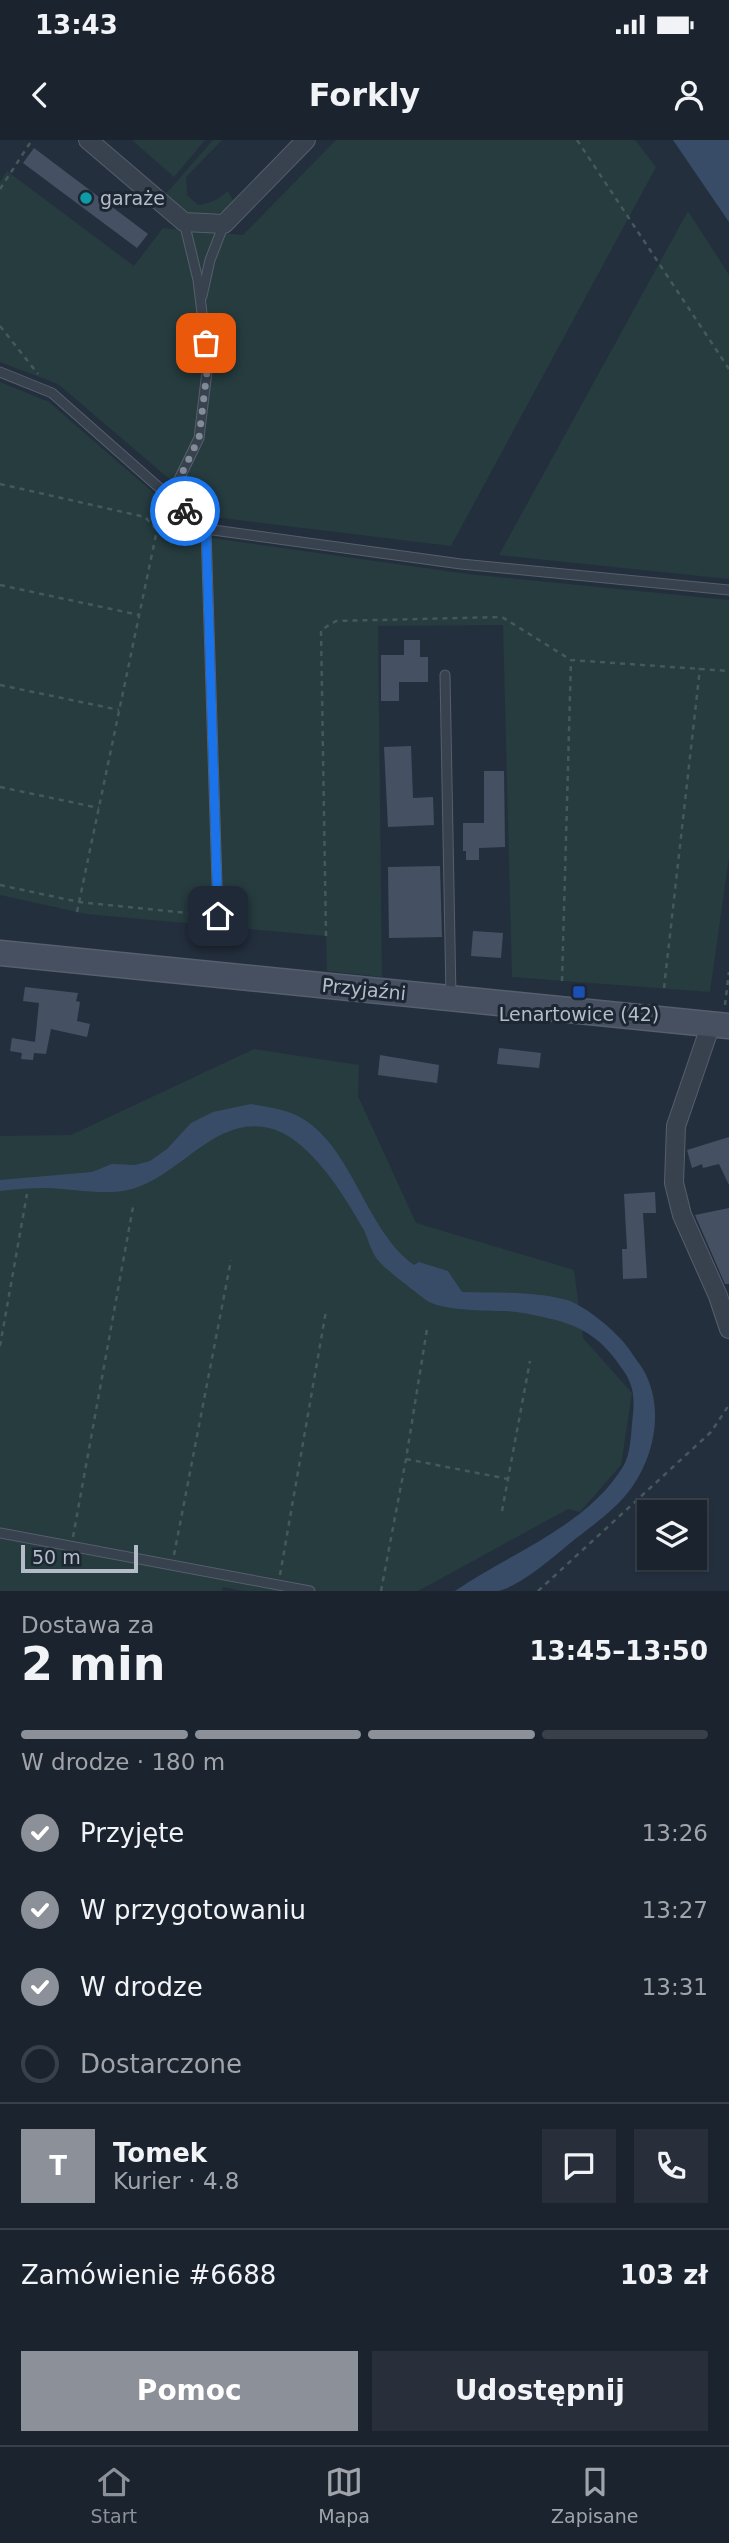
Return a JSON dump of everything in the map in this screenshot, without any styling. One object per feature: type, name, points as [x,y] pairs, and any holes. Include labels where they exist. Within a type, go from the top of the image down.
[{"type":"main road","name":"Przyjaźni","points":[[0,953],[721,1025]]},
{"type":"street","points":[[88,140],[184,222],[224,224],[306,140]]},
{"type":"street","points":[[721,1025],[676,1126],[674,1183],[682,1215],[718,1296],[729,1329]]},
{"type":"lane","points":[[170,498],[199,438],[208,363],[198,280],[184,222]]},
{"type":"lane","points":[[201,303],[210,260],[224,224]]},
{"type":"lane","points":[[0,372],[52,393],[206,533],[461,564],[729,590]]},
{"type":"lane","points":[[206,533],[218,916]]},
{"type":"lane","points":[[445,675],[452,998]]},
{"type":"lane","points":[[0,1533],[310,1591]]},
{"type":"path","points":[[0,188],[32,140]]},
{"type":"path","points":[[577,140],[729,369]]},
{"type":"path","points":[[0,326],[52,393]]},
{"type":"path","points":[[0,484],[145,517],[157,530],[206,533]]},
{"type":"path","points":[[77,912],[157,530]]},
{"type":"path","points":[[0,585],[139,615]]},
{"type":"path","points":[[562,981],[571,660]]},
{"type":"path","points":[[664,988],[700,668]]},
{"type":"path","points":[[0,685],[119,710]]},
{"type":"path","points":[[0,787],[99,808]]},
{"type":"path","points":[[0,885],[79,902],[218,916]]},
{"type":"path","points":[[721,1025],[729,972]]},
{"type":"path","points":[[0,1346],[27,1194]]},
{"type":"path","points":[[72,1547],[133,1207]]},
{"type":"path","points":[[172,1565],[231,1260]]},
{"type":"path","points":[[278,1585],[326,1311]]},
{"type":"path","points":[[381,1591],[427,1329]]},
{"type":"path","points":[[502,1511],[530,1361]]},
{"type":"path","points":[[538,1591],[711,1432],[729,1405]]},
{"type":"path","points":[[406,1458],[508,1479]]},
{"type":"green space","points":[[132,140],[205,140],[174,177]]},
{"type":"green space","points":[[213,140],[222,140],[186,177],[187,195],[198,205],[214,201],[228,191],[234,202],[223,211],[210,216],[188,214],[165,195]]},
{"type":"green space","points":[[336,140],[635,140],[656,167],[451,546],[214,517],[58,384],[0,362],[0,182],[7,171],[134,266],[163,228],[243,235]]},
{"type":"green space","points":[[688,211],[729,275],[729,579],[499,555]]},
{"type":"green space","points":[[0,382],[49,402],[204,537],[468,574],[729,600],[729,857],[710,992],[512,977],[503,625],[378,626],[382,977],[327,971],[326,936],[86,914],[0,895]]},
{"type":"green space","points":[[254,1049],[359,1065],[358,1096],[416,1223],[574,1270],[583,1338],[632,1393],[621,1465],[580,1512],[568,1509],[418,1591],[243,1591],[223,1587],[222,1591],[0,1591],[0,1136],[71,1135]]},
{"type":"water","points":[[673,140],[729,140],[729,222]]},
{"type":"water","points":[[251,1104],[293,1114],[317,1129],[346,1166],[383,1231],[414,1265],[419,1262],[448,1271],[462,1292],[528,1294],[575,1303],[617,1335],[644,1371],[654,1400],[655,1415],[651,1446],[640,1474],[611,1511],[516,1584],[498,1591],[455,1591],[569,1522],[609,1486],[628,1456],[633,1410],[631,1385],[618,1363],[596,1339],[578,1328],[543,1317],[516,1312],[451,1308],[426,1300],[380,1263],[346,1200],[309,1153],[280,1132],[264,1127],[228,1131],[165,1173],[132,1189],[112,1192],[47,1188],[0,1191],[0,1180],[92,1172],[112,1164],[135,1165],[150,1161],[167,1149],[191,1123],[213,1112]]},
{"type":"building","name":"garaże","points":[[34,148],[148,234],[137,248],[23,163]]},
{"type":"building","points":[[404,640],[420,640],[420,657],[428,657],[428,682],[399,682],[399,701],[381,701],[381,655],[404,655]]},
{"type":"building","points":[[411,746],[413,798],[433,797],[434,825],[388,827],[384,747]]},
{"type":"building","points":[[484,771],[504,771],[505,847],[479,848],[479,860],[466,860],[466,851],[463,851],[463,823],[484,823]]},
{"type":"building","points":[[440,866],[442,937],[389,938],[388,867]]},
{"type":"building","points":[[473,931],[503,933],[501,958],[471,956]]},
{"type":"building","points":[[25,987],[78,993],[76,1001],[80,1002],[77,1021],[90,1024],[87,1037],[51,1029],[46,1054],[34,1053],[33,1060],[21,1059],[22,1053],[10,1051],[12,1038],[35,1042],[39,1003],[23,1001]]},
{"type":"building","points":[[499,1048],[541,1053],[539,1068],[497,1064]]},
{"type":"building","points":[[380,1055],[439,1065],[437,1083],[378,1075]]},
{"type":"building","points":[[729,1137],[729,1185],[719,1164],[703,1168],[702,1164],[692,1168],[687,1150]]},
{"type":"building","points":[[655,1192],[656,1213],[643,1213],[647,1278],[623,1279],[622,1249],[627,1249],[624,1194]]},
{"type":"building","points":[[729,1208],[729,1284],[725,1284],[695,1215]]},
{"type":"way so far","points":[[185,511],[170,498],[199,438],[208,363],[206,343]]},
{"type":"place","name":"garaże","points":[[86,198]]},
{"type":"place","name":"Lenartowice (42)","points":[[579,992]]},
{"type":"route","points":[[185,511],[206,529],[218,916]]}]
